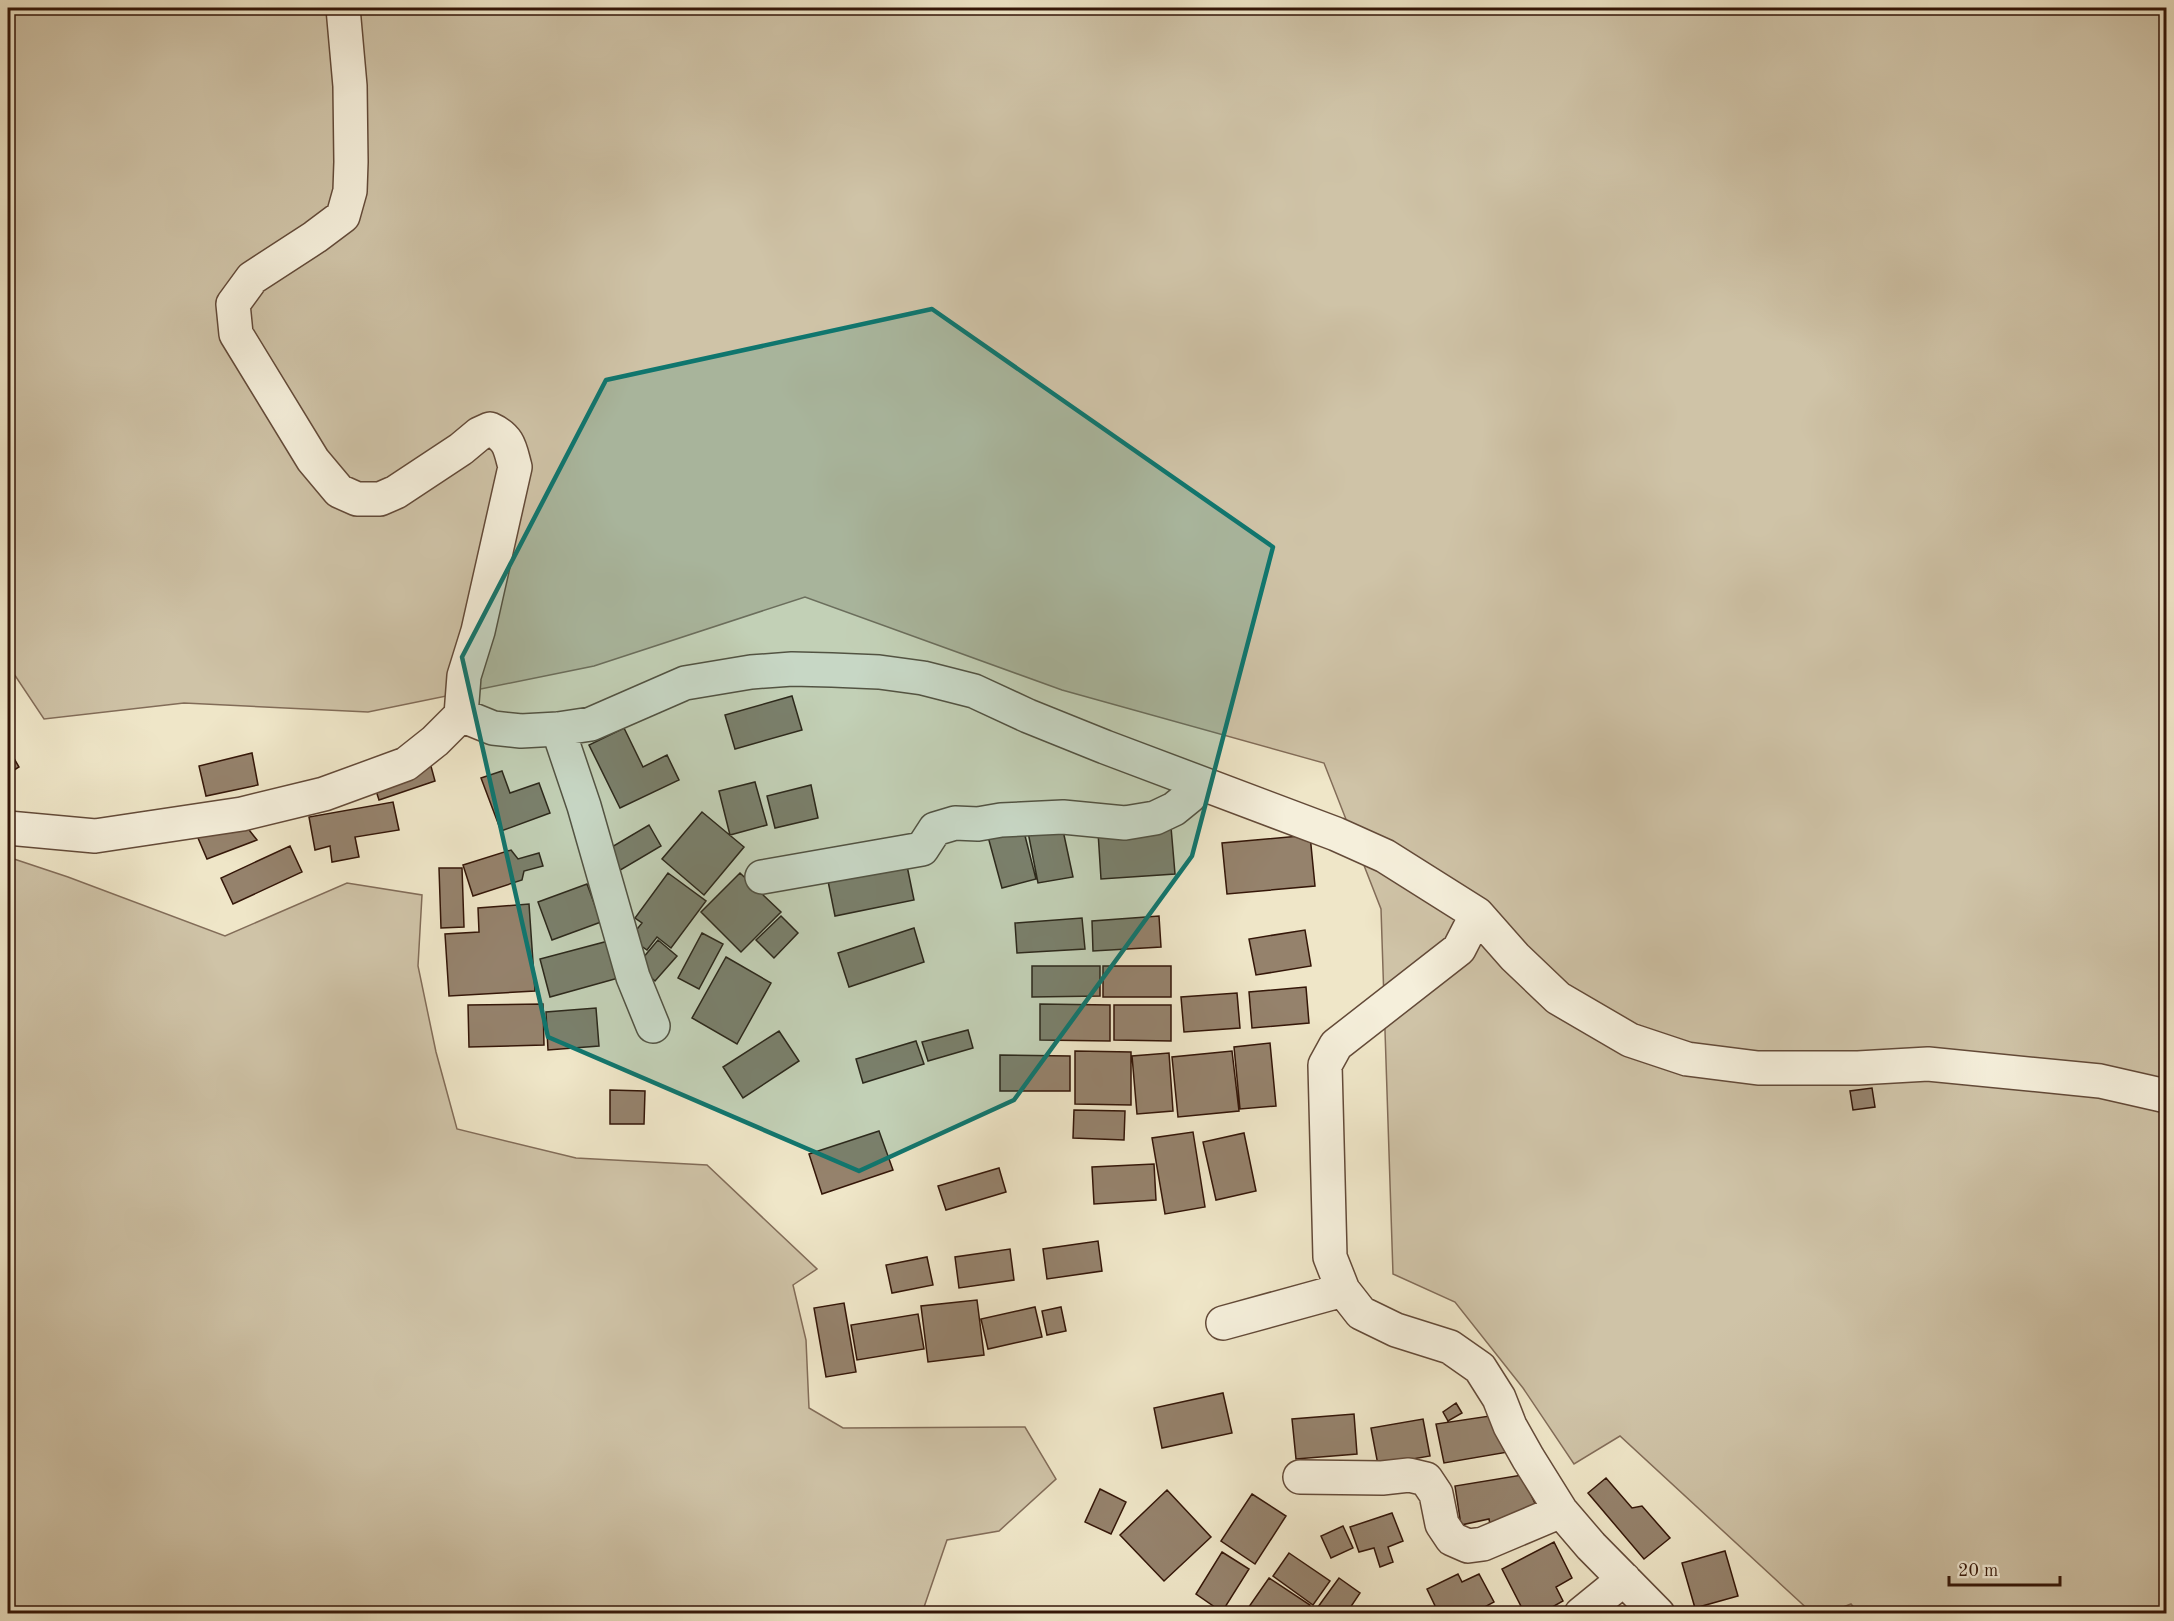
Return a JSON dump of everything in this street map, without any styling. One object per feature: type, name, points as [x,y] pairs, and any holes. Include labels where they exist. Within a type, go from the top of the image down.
[{"type":"street","points":[[8,828],[95,836],[242,814],[324,794],[406,764],[435,741],[460,715],[464,676],[478,631],[515,467],[509,444],[501,434],[490,429],[479,434],[461,449],[396,492],[380,499],[357,499],[339,490],[313,460],[236,334],[233,304],[252,278],[343,216],[350,191],[351,162],[350,86],[343,8]]},
{"type":"street","points":[[460,715],[493,728],[521,731],[558,729],[591,724],[685,683],[751,672],[782,670],[879,672],[923,678],[974,691],[1028,716],[1197,783],[1336,834],[1385,856],[1477,914],[1515,957],[1558,998],[1630,1040],[1687,1059],[1758,1068],[1858,1068],[1928,1064],[2100,1081],[2166,1096]]},
{"type":"street","points":[[558,729],[588,816],[633,977],[652,1026]]},
{"type":"street","points":[[762,877],[922,849],[935,829],[955,823],[978,824],[1001,820],[1063,817],[1125,823],[1155,818],[1174,809],[1190,796],[1197,783]]},
{"type":"street","points":[[1477,914],[1459,949],[1336,1045],[1325,1065],[1330,1257],[1343,1290],[1361,1313],[1396,1330],[1450,1347],[1480,1368],[1499,1398],[1510,1426],[1528,1458],[1561,1511],[1658,1614]]},
{"type":"street","points":[[1224,1323],[1343,1290]]},
{"type":"street","points":[[1300,1477],[1382,1478],[1409,1475],[1426,1479],[1436,1494],[1442,1524],[1452,1539],[1468,1546],[1483,1544],[1561,1511]]},
{"type":"street","points":[[1581,1614],[1624,1580]]},
{"type":"highlighted area","points":[[932,309],[1273,547],[1192,856],[1014,1100],[859,1171],[548,1037],[462,657],[606,380]]},
{"type":"shaded area","points":[[8,8],[2166,8],[2166,1613],[1859,1614],[1851,1604],[1828,1613],[1812,1613],[1620,1436],[1574,1464],[1523,1388],[1455,1302],[1393,1274],[1381,909],[1324,763],[1062,690],[805,597],[594,666],[368,712],[184,703],[44,719],[8,665]]},
{"type":"shaded area","points":[[8,857],[225,936],[347,883],[422,895],[418,966],[436,1052],[457,1129],[576,1158],[707,1165],[817,1269],[793,1285],[806,1340],[809,1408],[843,1428],[1025,1427],[1056,1479],[999,1531],[947,1540],[922,1613],[8,1613]]},
{"type":"building","points":[[792,696],[802,730],[735,749],[725,715]]},
{"type":"building","points":[[624,728],[643,767],[667,755],[679,780],[620,808],[589,745]]},
{"type":"building","points":[[8,748],[19,767],[8,774]]},
{"type":"building","points":[[252,753],[258,785],[206,796],[199,766]]},
{"type":"building","points":[[429,759],[435,781],[379,800],[372,778]]},
{"type":"building","points":[[502,771],[510,793],[539,783],[550,813],[501,831],[481,778]]},
{"type":"building","points":[[755,782],[767,825],[730,835],[719,791]]},
{"type":"building","points":[[811,785],[818,818],[775,828],[767,796]]},
{"type":"building","points":[[393,802],[399,830],[355,837],[359,857],[332,862],[330,846],[315,850],[309,817]]},
{"type":"building","points":[[702,812],[744,847],[704,895],[662,859]]},
{"type":"building","points":[[242,821],[257,840],[207,859],[195,831]]},
{"type":"building","points":[[1061,821],[1073,877],[1038,883],[1027,827]]},
{"type":"building","points":[[1022,824],[1036,879],[1002,888],[987,833]]},
{"type":"building","points":[[649,825],[661,846],[617,872],[605,851]]},
{"type":"building","points":[[1171,827],[1175,874],[1101,879],[1098,832]]},
{"type":"building","points":[[1310,835],[1315,886],[1227,894],[1222,843]]},
{"type":"building","points":[[290,846],[302,872],[233,904],[221,878]]},
{"type":"building","points":[[511,850],[518,859],[539,853],[543,866],[524,871],[522,880],[473,896],[463,865]]},
{"type":"building","points":[[906,861],[914,900],[835,916],[827,876]]},
{"type":"building","points":[[439,868],[462,868],[464,927],[441,928]]},
{"type":"building","points":[[668,873],[706,901],[671,948],[657,937],[647,950],[630,938],[642,923],[635,918]]},
{"type":"building","points":[[740,873],[781,912],[741,952],[701,912]]},
{"type":"building","points":[[587,884],[601,922],[552,940],[538,902]]},
{"type":"building","points":[[529,904],[535,991],[449,996],[445,934],[479,932],[478,908]]},
{"type":"building","points":[[781,916],[798,933],[774,958],[756,940]]},
{"type":"building","points":[[1159,916],[1161,947],[1093,951],[1092,921]]},
{"type":"building","points":[[1082,918],[1085,949],[1017,953],[1015,923]]},
{"type":"building","points":[[914,928],[924,962],[849,987],[838,953]]},
{"type":"building","points":[[1305,930],[1311,966],[1256,975],[1249,939]]},
{"type":"building","points":[[702,933],[723,944],[699,989],[678,978]]},
{"type":"building","points":[[612,940],[622,977],[550,997],[540,959]]},
{"type":"building","points":[[658,940],[677,956],[655,981],[637,965]]},
{"type":"building","points":[[726,957],[771,983],[737,1044],[692,1018]]},
{"type":"building","points":[[1032,966],[1100,966],[1100,996],[1032,997]]},
{"type":"building","points":[[1103,966],[1171,966],[1171,997],[1103,997]]},
{"type":"building","points":[[1306,987],[1309,1023],[1252,1028],[1249,992]]},
{"type":"building","points":[[1237,993],[1240,1028],[1184,1032],[1181,997]]},
{"type":"building","points":[[543,1004],[544,1045],[469,1047],[468,1005]]},
{"type":"building","points":[[1040,1004],[1110,1005],[1110,1041],[1040,1040]]},
{"type":"building","points":[[1114,1005],[1171,1005],[1171,1041],[1114,1040]]},
{"type":"building","points":[[596,1008],[599,1046],[548,1050],[546,1012]]},
{"type":"building","points":[[968,1030],[973,1048],[928,1061],[922,1042]]},
{"type":"building","points":[[779,1031],[799,1061],[743,1098],[723,1067]]},
{"type":"building","points":[[916,1041],[924,1064],[863,1083],[856,1059]]},
{"type":"building","points":[[1270,1043],[1276,1106],[1240,1109],[1234,1047]]},
{"type":"building","points":[[1075,1051],[1131,1052],[1131,1105],[1075,1104]]},
{"type":"building","points":[[1232,1051],[1239,1111],[1178,1117],[1172,1057]]},
{"type":"building","points":[[1169,1053],[1173,1111],[1137,1114],[1132,1056]]},
{"type":"building","points":[[1000,1055],[1070,1056],[1070,1091],[1000,1091]]},
{"type":"building","points":[[1872,1088],[1875,1107],[1853,1110],[1850,1091]]},
{"type":"building","points":[[610,1090],[645,1091],[644,1124],[610,1124]]},
{"type":"building","points":[[1074,1110],[1125,1111],[1124,1140],[1073,1138]]},
{"type":"building","points":[[879,1131],[893,1170],[822,1194],[809,1154]]},
{"type":"building","points":[[1193,1132],[1205,1207],[1165,1214],[1152,1138]]},
{"type":"building","points":[[1244,1133],[1256,1191],[1216,1200],[1203,1142]]},
{"type":"building","points":[[1154,1164],[1156,1200],[1094,1204],[1092,1167]]},
{"type":"building","points":[[999,1168],[1006,1192],[946,1210],[938,1186]]},
{"type":"building","points":[[1098,1241],[1102,1271],[1047,1279],[1043,1249]]},
{"type":"building","points":[[1010,1249],[1014,1280],[959,1288],[955,1257]]},
{"type":"building","points":[[927,1257],[933,1285],[892,1293],[886,1265]]},
{"type":"building","points":[[977,1300],[984,1355],[928,1362],[921,1306]]},
{"type":"building","points":[[844,1303],[856,1372],[826,1377],[814,1308]]},
{"type":"building","points":[[1035,1307],[1042,1337],[988,1349],[981,1319]]},
{"type":"building","points":[[1061,1307],[1066,1331],[1047,1335],[1042,1311]]},
{"type":"building","points":[[918,1314],[924,1349],[857,1360],[851,1325]]},
{"type":"building","points":[[1223,1393],[1232,1433],[1162,1448],[1154,1408]]},
{"type":"building","points":[[1456,1403],[1462,1413],[1448,1421],[1443,1412]]},
{"type":"building","points":[[1354,1414],[1357,1454],[1296,1459],[1292,1419]]},
{"type":"building","points":[[1503,1414],[1514,1451],[1444,1463],[1436,1424]]},
{"type":"building","points":[[1423,1419],[1430,1456],[1378,1465],[1371,1428]]},
{"type":"building","points":[[1522,1475],[1538,1510],[1491,1530],[1489,1519],[1461,1525],[1455,1486]]},
{"type":"building","points":[[1606,1478],[1632,1508],[1642,1506],[1670,1538],[1644,1559],[1588,1493]]},
{"type":"building","points":[[1100,1489],[1126,1502],[1111,1534],[1085,1522]]},
{"type":"building","points":[[1167,1490],[1211,1537],[1164,1581],[1120,1535]]},
{"type":"building","points":[[1252,1494],[1286,1516],[1255,1564],[1221,1541]]},
{"type":"building","points":[[1392,1513],[1403,1541],[1388,1547],[1393,1562],[1380,1567],[1374,1548],[1359,1552],[1350,1527]]},
{"type":"building","points":[[1343,1526],[1353,1548],[1331,1558],[1321,1536]]},
{"type":"building","points":[[1554,1542],[1572,1578],[1556,1587],[1563,1601],[1540,1614],[1525,1614],[1502,1569]]},
{"type":"building","points":[[1725,1551],[1738,1596],[1695,1608],[1682,1563]]},
{"type":"building","points":[[1222,1552],[1249,1569],[1222,1612],[1196,1594]]},
{"type":"building","points":[[1289,1553],[1330,1581],[1313,1605],[1273,1576]]},
{"type":"building","points":[[1458,1574],[1462,1582],[1479,1574],[1494,1602],[1479,1610],[1481,1614],[1439,1614],[1427,1589]]},
{"type":"building","points":[[1269,1578],[1310,1605],[1305,1614],[1250,1614],[1246,1611]]},
{"type":"building","points":[[1339,1578],[1360,1593],[1346,1614],[1318,1614],[1315,1611]]}]
